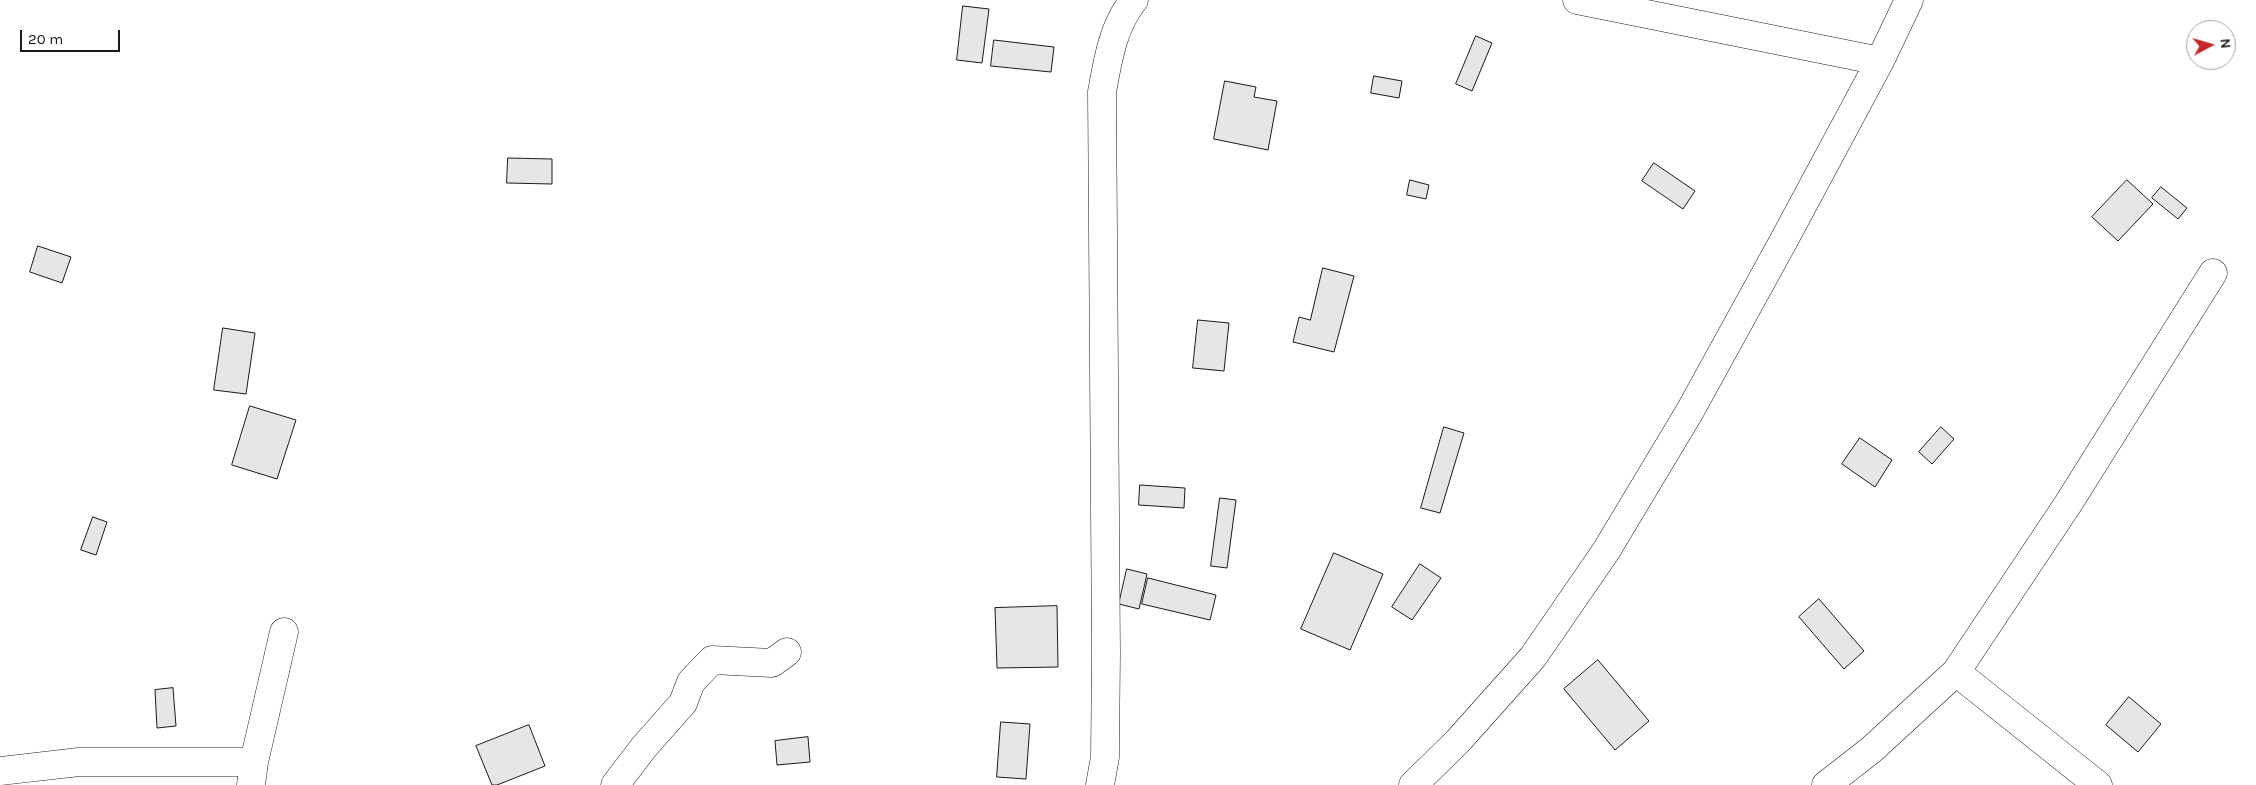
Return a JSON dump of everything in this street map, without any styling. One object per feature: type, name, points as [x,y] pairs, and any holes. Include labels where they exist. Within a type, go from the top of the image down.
[{"type":"street","points":[[1100,785],[1105,757],[1106,624],[1102,92],[1112,42],[1127,9],[1134,0]]},
{"type":"street","points":[[1577,0],[1880,61]]},
{"type":"street","points":[[1413,785],[1458,741],[1533,657],[1606,551],[1690,411],[1880,61],[1908,0]]},
{"type":"street","points":[[1826,785],[1871,750],[1956,672],[2068,504],[2214,273]]},
{"type":"street","points":[[0,770],[79,762],[252,773],[284,632]]},
{"type":"street","points":[[615,785],[644,747],[683,704],[691,682],[712,660],[772,663],[787,652]]},
{"type":"street","points":[[1956,672],[2098,785]]},
{"type":"building","points":[[963,6],[989,9],[982,63],[957,60]]},
{"type":"building","points":[[1476,36],[1492,43],[1472,91],[1456,84]]},
{"type":"building","points":[[994,40],[1054,47],[1051,72],[991,66]]},
{"type":"building","points":[[1374,76],[1402,81],[1399,98],[1371,93]]},
{"type":"building","points":[[1225,81],[1256,87],[1254,97],[1277,101],[1268,150],[1214,139]]},
{"type":"building","points":[[508,158],[552,159],[552,184],[507,183]]},
{"type":"building","points":[[1654,163],[1695,191],[1683,209],[1642,181]]},
{"type":"building","points":[[1410,180],[1429,185],[1426,199],[1407,195]]},
{"type":"building","points":[[2127,180],[2153,204],[2118,241],[2092,217]]},
{"type":"building","points":[[2161,187],[2187,208],[2178,219],[2152,198]]},
{"type":"building","points":[[38,246],[71,257],[62,283],[30,272]]},
{"type":"building","points":[[1323,268],[1354,276],[1334,352],[1293,342],[1299,317],[1310,320]]},
{"type":"building","points":[[1198,320],[1229,323],[1224,371],[1193,368]]},
{"type":"building","points":[[223,328],[255,333],[246,394],[214,390]]},
{"type":"building","points":[[250,406],[296,420],[277,479],[232,465]]},
{"type":"building","points":[[1444,427],[1464,433],[1440,513],[1421,508]]},
{"type":"building","points":[[1941,427],[1954,439],[1932,464],[1919,452]]},
{"type":"building","points":[[1860,438],[1892,460],[1875,487],[1842,464]]},
{"type":"building","points":[[1140,485],[1185,488],[1184,508],[1139,505]]},
{"type":"building","points":[[1220,498],[1236,500],[1227,568],[1211,566]]},
{"type":"building","points":[[93,517],[107,522],[96,555],[81,550]]},
{"type":"building","points":[[1334,553],[1383,574],[1350,650],[1301,629]]},
{"type":"building","points":[[1420,564],[1441,578],[1412,620],[1392,607]]},
{"type":"building","points":[[1127,569],[1147,574],[1139,609],[1119,604]]},
{"type":"building","points":[[1148,578],[1216,595],[1210,620],[1142,604]]},
{"type":"building","points":[[1819,599],[1864,651],[1844,669],[1799,617]]},
{"type":"building","points":[[1057,606],[1058,667],[997,668],[995,608]]},
{"type":"building","points":[[1598,660],[1649,721],[1615,750],[1564,689]]},
{"type":"building","points":[[173,688],[176,726],[157,728],[155,690]]},
{"type":"building","points":[[2129,697],[2161,724],[2138,752],[2106,725]]},
{"type":"building","points":[[1001,722],[1030,724],[1026,779],[997,777]]},
{"type":"building","points":[[529,725],[545,766],[497,785],[492,785],[476,746]]},
{"type":"building","points":[[808,737],[810,762],[777,765],[775,741]]}]
